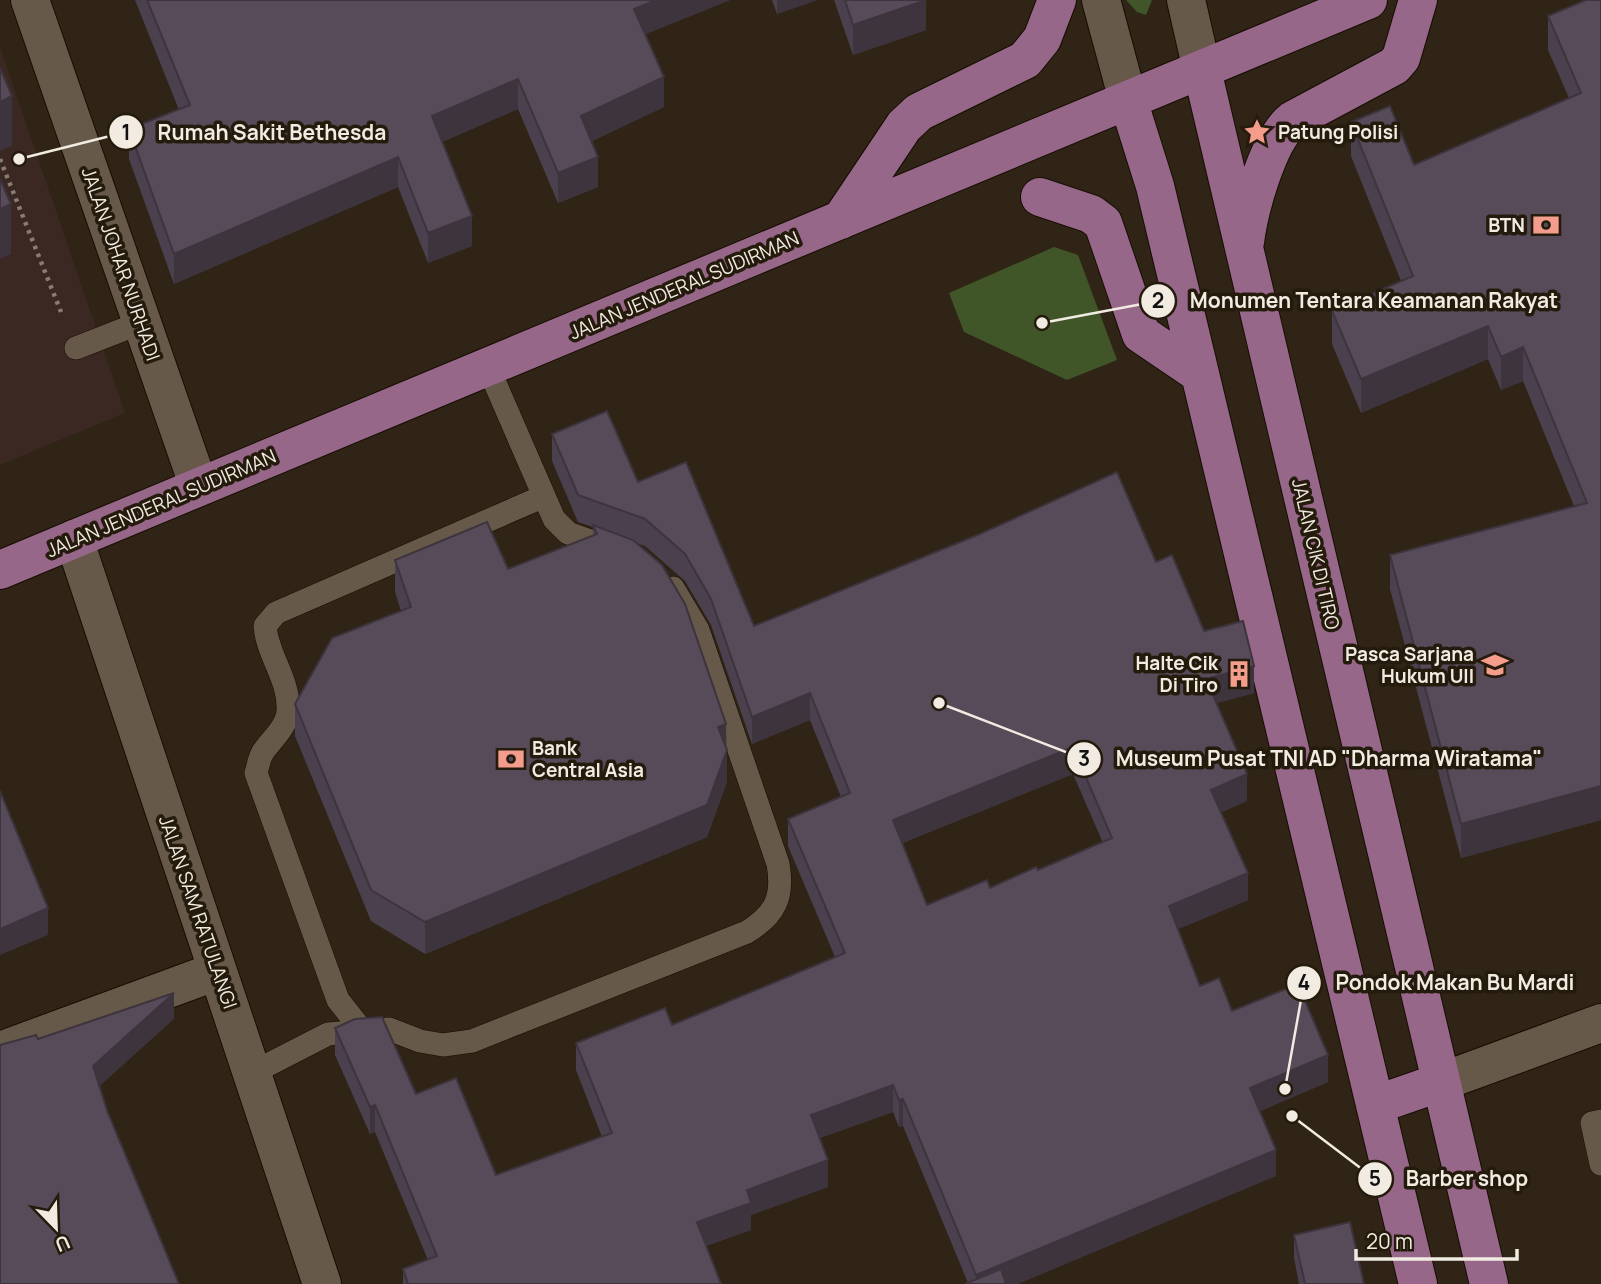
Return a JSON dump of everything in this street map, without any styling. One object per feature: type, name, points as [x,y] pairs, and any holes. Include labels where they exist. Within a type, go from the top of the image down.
[{"type":"main road","points":[[841,220],[904,126],[919,112],[1024,60],[1042,39],[1057,0]]},
{"type":"main road","name":"JALAN JENDERAL SUDIRMAN","points":[[0,570],[1368,0]]},
{"type":"main road","points":[[1244,251],[1259,187],[1283,130],[1293,120],[1394,66],[1401,58],[1418,0]]},
{"type":"main road","name":"JALAN CIK DI TIRO","points":[[1202,70],[1489,1284]]},
{"type":"main road","points":[[1128,100],[1156,187],[1418,1284]]},
{"type":"main road","points":[[1040,197],[1091,214],[1103,223],[1141,334],[1200,374]]},
{"type":"main road","points":[[1375,1105],[1441,1082]]},
{"type":"street","name":"JALAN JOHAR NURHADI","points":[[30,0],[198,487]]},
{"type":"street","points":[[1101,0],[1128,100]]},
{"type":"street","points":[[1186,0],[1202,70]]},
{"type":"street","name":"JALAN SAM RATULANGI","points":[[74,539],[322,1284]]},
{"type":"street","points":[[0,1051],[218,971]]},
{"type":"street","points":[[1441,1082],[1601,1023]]},
{"type":"lane","points":[[76,348],[140,323]]},
{"type":"lane","points":[[488,367],[542,497],[554,519],[568,533],[628,554]]},
{"type":"lane","points":[[361,1029],[338,1000],[256,774],[261,754],[276,737],[288,712],[284,681],[266,637],[265,626],[276,613],[542,497]]},
{"type":"lane","points":[[252,1073],[328,1034],[361,1029],[389,1029],[420,1041],[443,1045],[472,1041],[747,932],[766,920],[781,884],[778,864],[698,630],[673,588],[657,573]]},
{"type":"lane","points":[[1601,1121],[1591,1123],[1601,1164]]},
{"type":"path","points":[[0,159],[76,348]]},
{"type":"shaded area","points":[[0,47],[125,413],[0,465]]},
{"type":"green space","points":[[1126,0],[1152,0],[1146,15],[1137,12]]},
{"type":"green space","points":[[1054,247],[1078,255],[1117,360],[1067,380],[964,332],[949,293]]},
{"type":"building","points":[[147,0],[656,0],[634,9],[664,77],[581,116],[598,157],[558,173],[518,79],[432,116],[472,216],[428,233],[398,157],[174,254],[129,129],[190,105]]},
{"type":"building","points":[[845,0],[926,0],[853,25]]},
{"type":"building","points":[[1586,0],[1601,0],[1601,786],[1461,824],[1390,555],[1587,503],[1523,347],[1501,357],[1488,326],[1361,379],[1332,311],[1413,276],[1351,122],[1390,106],[1414,165],[1581,93],[1548,16]]},
{"type":"building","points":[[0,68],[12,96],[0,102]]},
{"type":"building","points":[[0,179],[11,204],[0,209]]},
{"type":"building","points":[[607,411],[638,482],[686,462],[754,626],[980,534],[1117,472],[1156,562],[1172,555],[1204,631],[1243,621],[1254,666],[1206,679],[1247,774],[1211,790],[1248,873],[1169,906],[1200,986],[1219,978],[1232,1011],[1298,984],[1328,1055],[1250,1088],[1276,1150],[976,1275],[903,1099],[899,1100],[893,1085],[811,1115],[828,1160],[747,1190],[751,1203],[697,1222],[721,1284],[408,1284],[403,1269],[437,1256],[375,1105],[370,1107],[335,1028],[355,1019],[382,1017],[416,1094],[456,1078],[496,1175],[612,1133],[576,1043],[665,1008],[672,1025],[845,953],[788,819],[850,793],[810,693],[752,717],[711,599],[685,554],[645,519],[578,495],[552,434]],"holes":[[[1073,747],[1112,838],[990,888],[987,880],[927,905],[893,820]]]},
{"type":"building","name":"Bank Central Asia","points":[[487,522],[508,569],[597,534],[593,525],[633,540],[662,565],[685,604],[726,724],[718,727],[727,750],[707,805],[425,922],[371,890],[295,704],[332,638],[411,607],[395,560]]},
{"type":"building","points":[[0,791],[48,908],[0,929]]},
{"type":"building","points":[[174,993],[93,1066],[108,1113],[179,1284],[0,1284],[0,1045],[36,1035],[38,1039]]},
{"type":"building","points":[[1350,1222],[1364,1284],[1305,1284],[1294,1235]]},
{"type":"building","points":[[1001,1269],[1006,1284],[965,1284]]},
{"type":"place","name":"Patung Polisi","points":[[1257,132]]},
{"type":"place","name":"Rumah Sakit Bethesda","points":[[19,159]]},
{"type":"place","name":"BTN","points":[[1546,225]]},
{"type":"place","name":"Monumen Tentara Keamanan Rakyat","points":[[1042,323]]},
{"type":"place","name":"Pasca Sarjana Hukum UII","points":[[1495,665]]},
{"type":"place","name":"Halte Cik Di Tiro","points":[[1239,674]]},
{"type":"place","name":"Museum Pusat TNI AD \"Dharma Wiratama\"","points":[[939,703]]},
{"type":"place","name":"Bank Central Asia","points":[[511,759]]},
{"type":"place","name":"Pondok Makan Bu Mardi","points":[[1285,1089]]},
{"type":"place","name":"Barber shop","points":[[1292,1116]]}]
